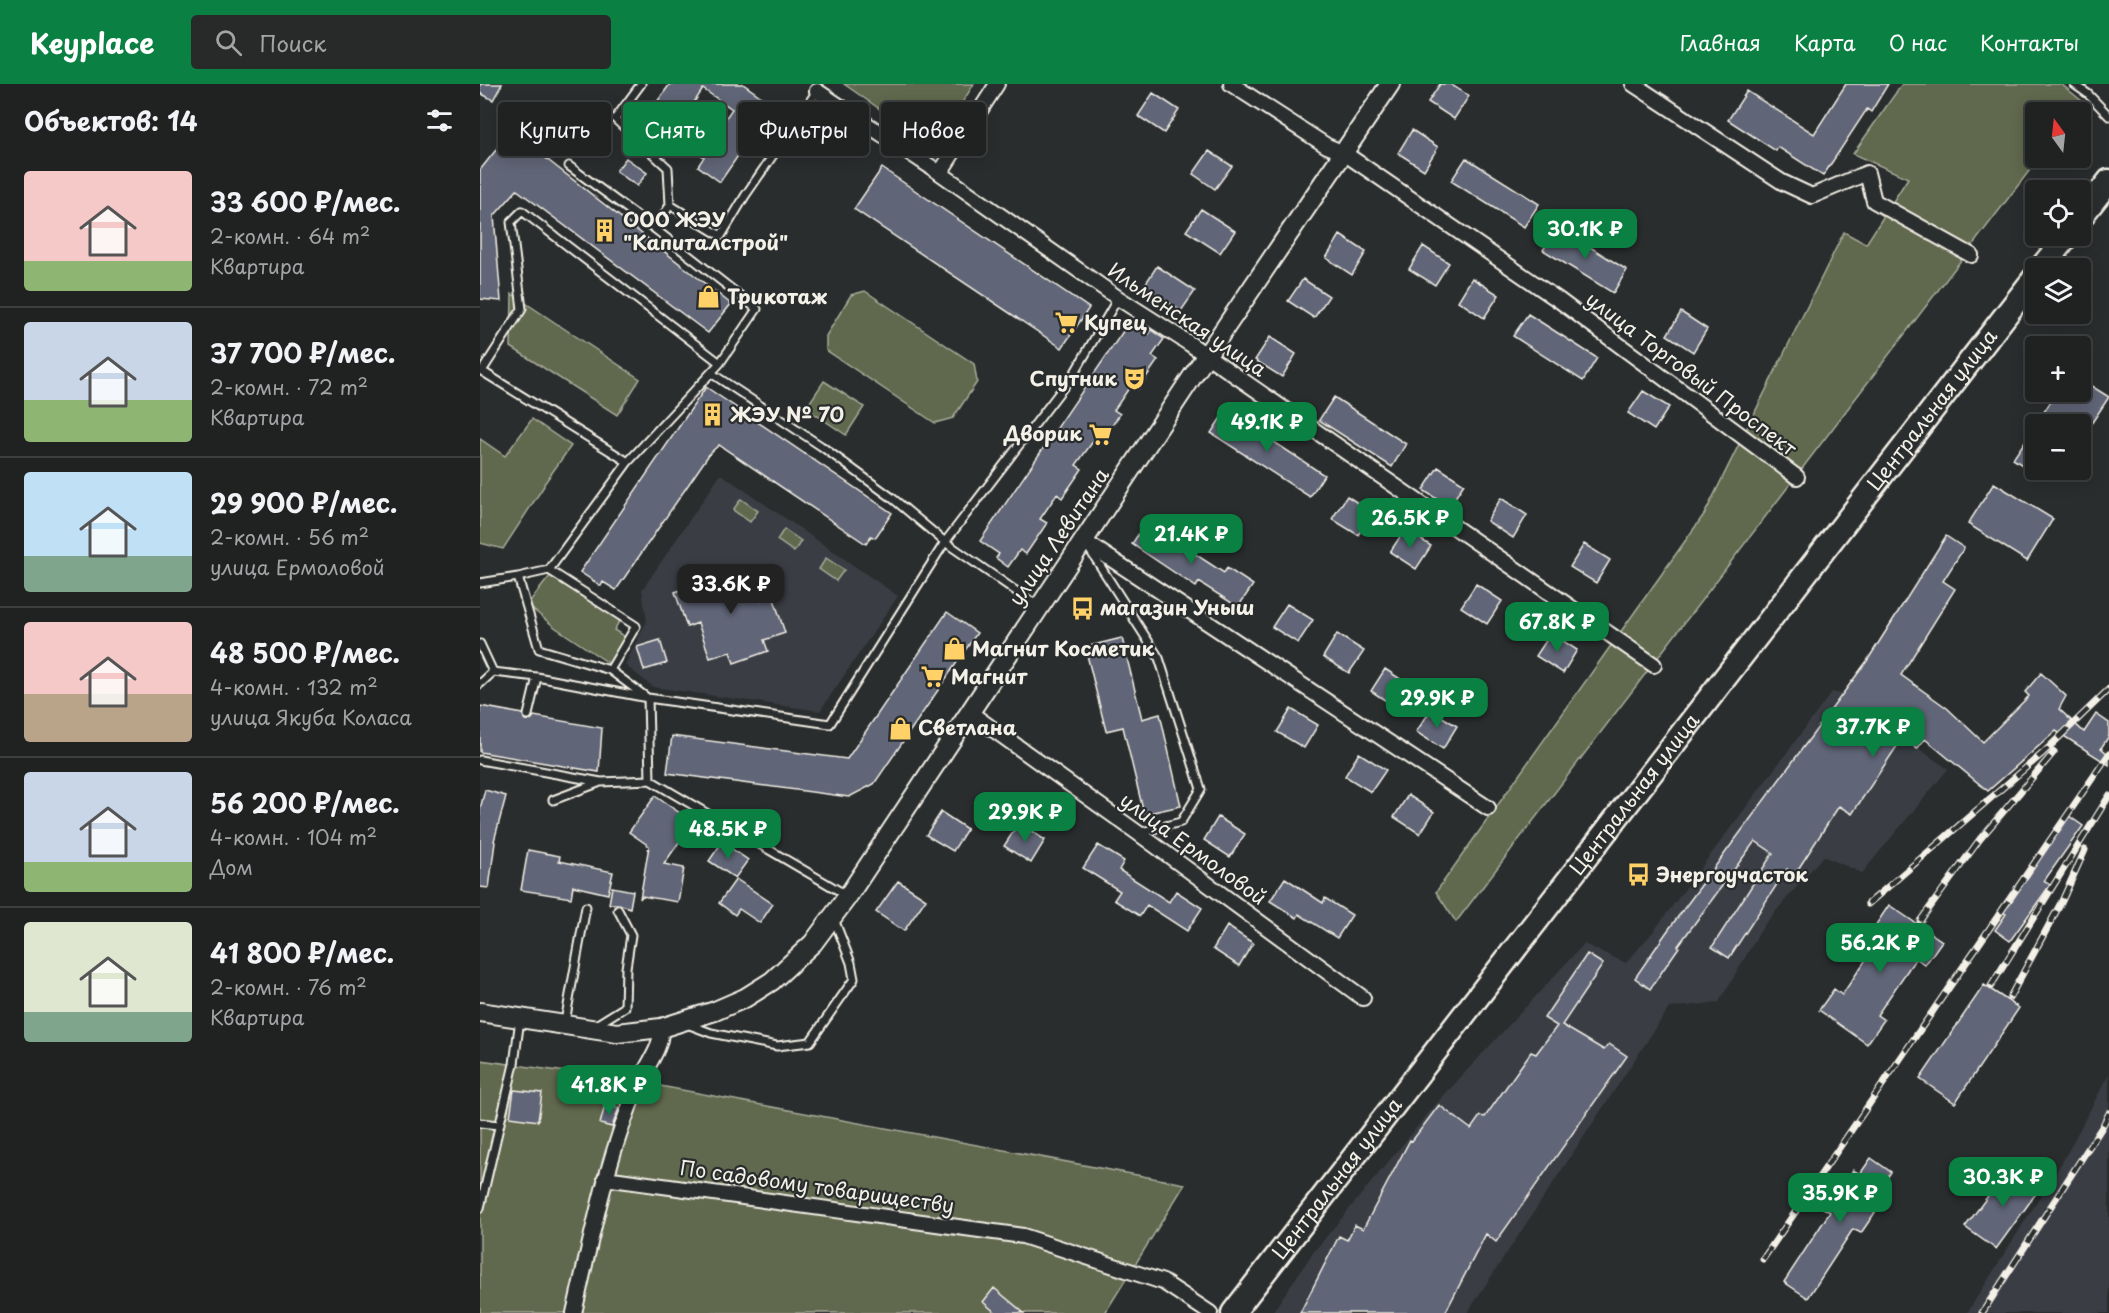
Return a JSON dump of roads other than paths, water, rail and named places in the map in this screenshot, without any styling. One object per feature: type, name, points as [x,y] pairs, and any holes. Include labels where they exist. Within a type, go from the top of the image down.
[{"type":"main road","points":[[2091,204],[2109,181]]},
{"type":"main road","points":[[2049,258],[2059,246]]},
{"type":"main road","name":"Центральная улица","points":[[1233,1313],[2025,290]]},
{"type":"street","points":[[940,173],[997,84]]},
{"type":"street","name":"улица Торговый Проспект","points":[[1231,84],[1327,146],[1344,153],[1560,301],[1797,477]]},
{"type":"street","name":"улица Левитана","points":[[480,1012],[617,1033],[661,1028],[715,1011],[744,998],[772,981],[813,943],[848,896],[1206,356],[1390,84]]},
{"type":"street","points":[[1632,84],[1782,182],[1812,196],[1867,174],[1874,201],[1971,255]]},
{"type":"street","name":"Ильменская улица","points":[[817,91],[940,173],[1118,298],[1206,356],[1654,665]]},
{"type":"street","points":[[1084,540],[1488,808]]},
{"type":"street","name":"улица Ермоловой","points":[[969,712],[1363,998]]},
{"type":"street","points":[[574,1313],[605,1178],[639,1082],[661,1040],[661,1028]]},
{"type":"street","name":"По садовому товариществу","points":[[605,1178],[1023,1236],[1163,1282],[1210,1313]]},
{"type":"lane","points":[[641,84],[615,119],[668,168],[670,206],[655,229]]},
{"type":"lane","points":[[2074,84],[2088,94],[2109,116]]},
{"type":"lane","points":[[670,206],[721,236],[745,196],[817,91]]},
{"type":"lane","points":[[480,583],[518,578],[549,570],[628,462],[720,363],[757,309],[655,229],[569,166]]},
{"type":"lane","points":[[628,462],[481,371],[522,309],[511,222],[522,211],[720,363]]},
{"type":"lane","points":[[480,684],[493,672],[537,677],[648,698],[830,724],[945,542],[1075,372],[1118,298]]},
{"type":"lane","points":[[711,373],[821,446],[883,491],[945,542],[1040,608]]},
{"type":"lane","points":[[1084,540],[1159,658],[1201,789],[1181,822],[1138,833]]},
{"type":"lane","points":[[549,570],[636,626],[610,670]]},
{"type":"lane","points":[[518,578],[539,649],[610,670],[648,698]]},
{"type":"lane","points":[[480,644],[493,672]]},
{"type":"lane","points":[[528,715],[537,677]]},
{"type":"lane","points":[[648,698],[650,780]]},
{"type":"lane","points":[[480,760],[601,782],[650,780],[848,896]]},
{"type":"lane","points":[[553,800],[601,782]]},
{"type":"lane","points":[[564,1024],[586,907]]},
{"type":"lane","points":[[590,1029],[625,1007],[626,968],[631,935],[618,910]]},
{"type":"lane","points":[[682,1022],[711,1034],[777,1046],[810,1042],[854,979],[851,963],[833,916]]},
{"type":"lane","points":[[480,1208],[514,1064],[520,1019]]},
{"type":"lane","points":[[480,1123],[499,1125]]},
{"type":"railway","points":[[1868,904],[2043,753],[2109,689]]},
{"type":"railway","points":[[1920,921],[1980,839],[2054,752]]},
{"type":"railway","points":[[1763,1259],[2109,754]]},
{"type":"railway","points":[[1991,986],[2109,796]]},
{"type":"railway","points":[[2010,997],[2062,901],[2085,850]]},
{"type":"railway","points":[[1982,1313],[2109,1113]]},
{"type":"place","name":"ООО ЖЭУ \"Капиталстрой\"","points":[[605,231]]},
{"type":"place","name":"Трикотаж","points":[[709,297]]},
{"type":"place","name":"Купец","points":[[1066,323]]},
{"type":"place","name":"Спутник","points":[[1135,379]]},
{"type":"place","name":"ЖЭУ № 70","points":[[712,415]]},
{"type":"place","name":"Дворик","points":[[1100,434]]},
{"type":"place","name":"магазин Уныш","points":[[1082,608]]},
{"type":"place","name":"Магнит Косметик","points":[[954,649]]},
{"type":"place","name":"Магнит","points":[[933,677]]},
{"type":"place","name":"Светлана","points":[[900,728]]},
{"type":"place","name":"Энергоучасток","points":[[1638,875]]}]
